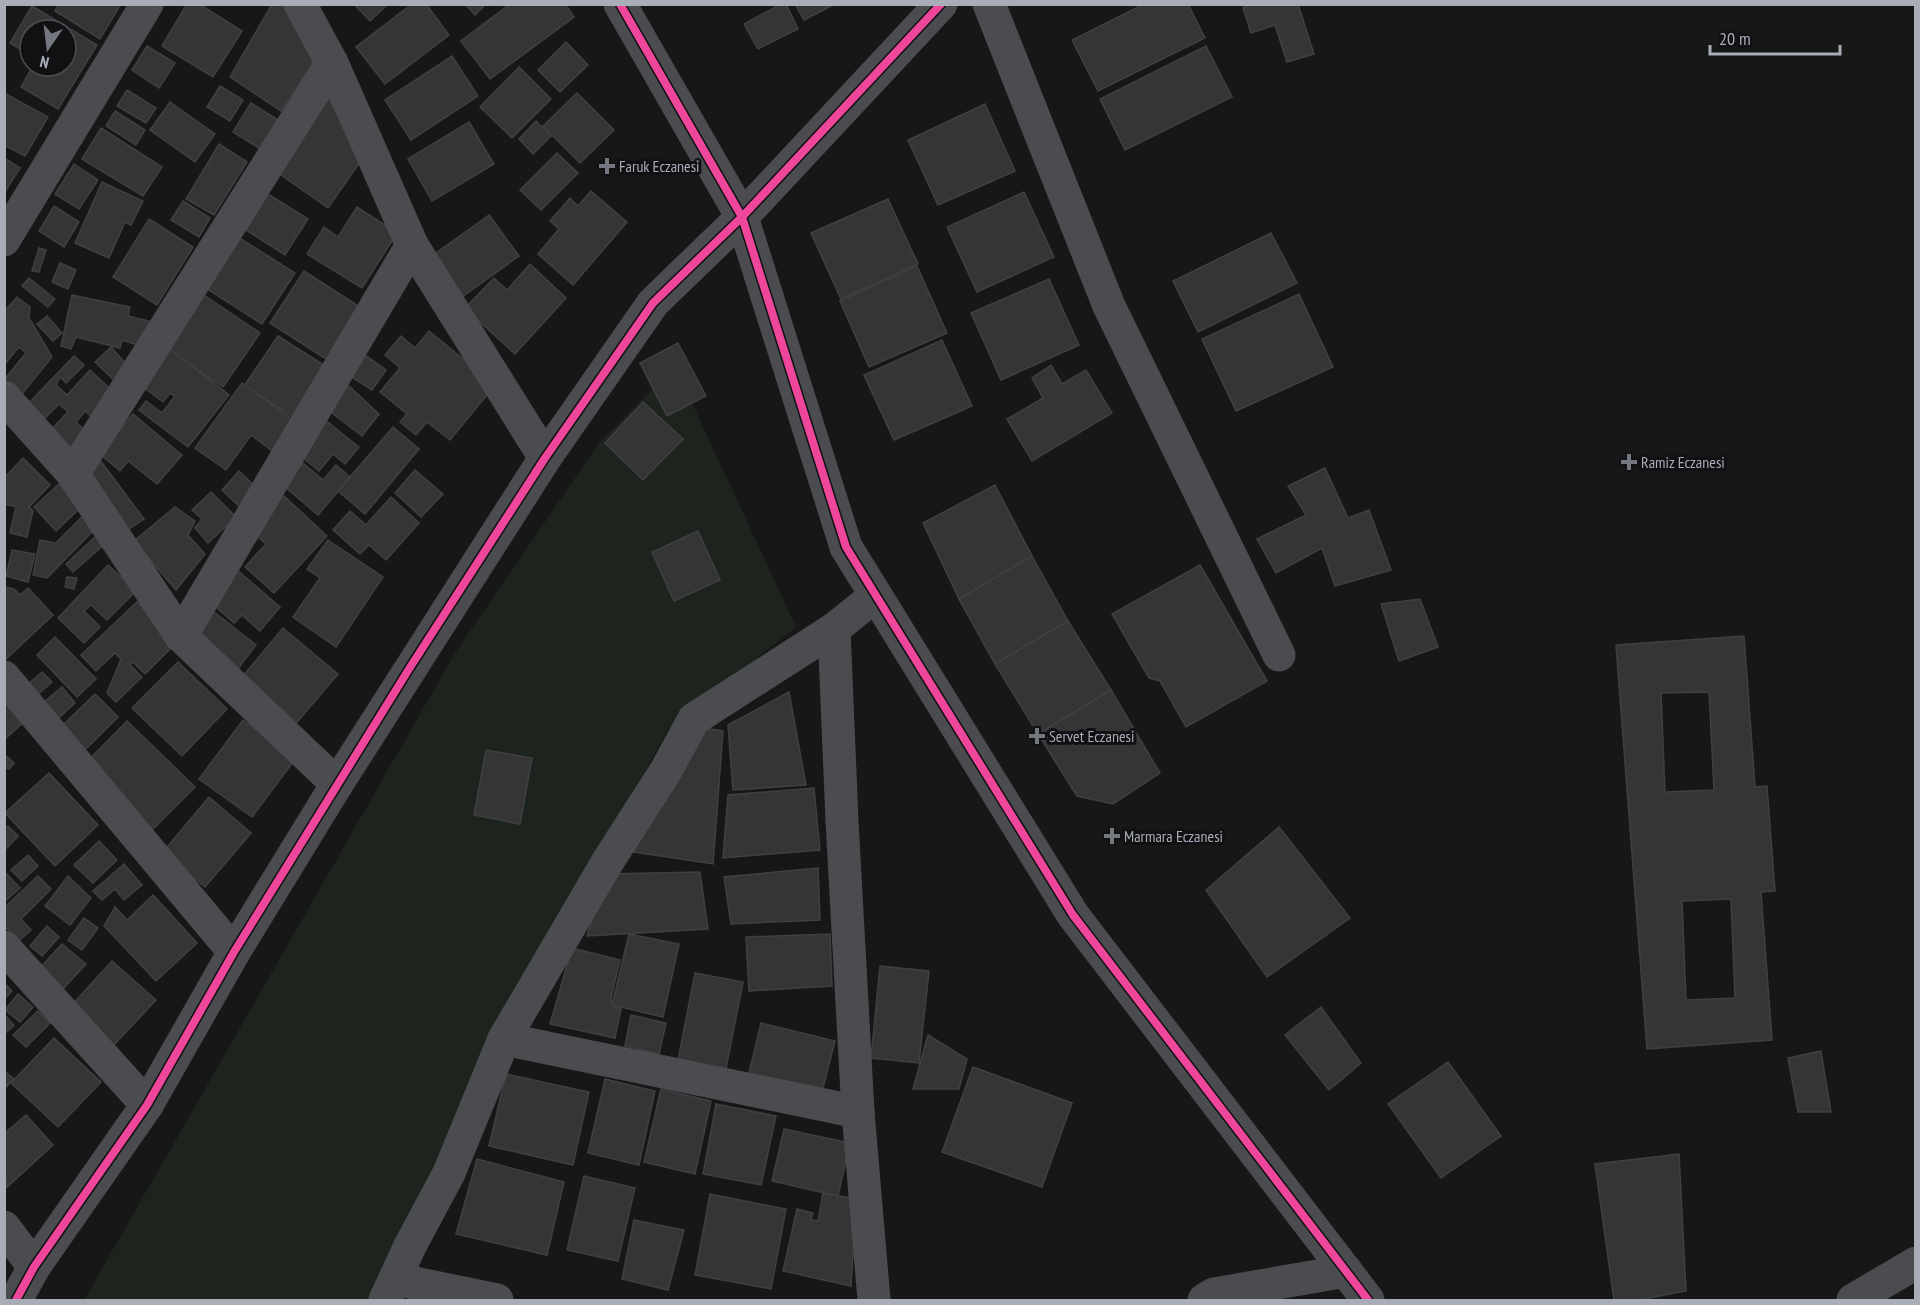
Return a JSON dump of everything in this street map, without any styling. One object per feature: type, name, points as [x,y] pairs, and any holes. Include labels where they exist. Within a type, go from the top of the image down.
[{"type":"street","points":[[4,240],[147,4]]},
{"type":"street","points":[[300,4],[332,63],[412,246],[545,458]]},
{"type":"street","points":[[620,4],[742,217],[846,547],[1073,915],[1368,1300]]},
{"type":"street","points":[[16,1300],[34,1267],[147,1105],[234,952],[337,784],[545,458],[653,303],[742,217],[941,4]]},
{"type":"street","points":[[989,4],[1109,306],[1279,655]]},
{"type":"street","points":[[73,474],[332,63]]},
{"type":"street","points":[[181,636],[412,246]]},
{"type":"street","points":[[4,398],[73,474],[181,636],[337,784]]},
{"type":"street","points":[[497,1300],[390,1290],[410,1246],[449,1173],[504,1039],[694,719],[834,629],[875,596]]},
{"type":"street","points":[[834,629],[858,1112],[874,1300]]},
{"type":"street","points":[[4,676],[234,952]]},
{"type":"street","points":[[4,947],[147,1105]]},
{"type":"street","points":[[504,1039],[858,1112]]},
{"type":"street","points":[[4,1227],[34,1267]]},
{"type":"street","points":[[1853,1300],[1916,1263]]},
{"type":"street","points":[[1204,1300],[1214,1294],[1346,1271]]},
{"type":"shaded area","points":[[659,382],[687,392],[796,627],[668,729],[605,845],[373,1300],[84,1300],[455,653],[599,443]]},
{"type":"building","points":[[59,4],[121,4],[100,39],[78,25],[78,18],[66,18],[55,11]]},
{"type":"building","points":[[187,4],[199,4],[242,31],[213,77],[162,46]]},
{"type":"building","points":[[272,4],[290,4],[316,58],[281,111],[230,77]]},
{"type":"building","points":[[354,4],[388,4],[370,21]]},
{"type":"building","points":[[412,4],[426,4],[449,35],[385,84],[356,47]]},
{"type":"building","points":[[465,4],[486,4],[475,15]]},
{"type":"building","points":[[510,4],[565,4],[574,17],[490,79],[461,41]]},
{"type":"building","points":[[781,4],[786,4],[798,29],[758,49],[744,24]]},
{"type":"building","points":[[795,4],[835,4],[804,20]]},
{"type":"building","points":[[1144,4],[1188,4],[1205,38],[1098,91],[1072,40]]},
{"type":"building","points":[[1253,4],[1298,4],[1314,54],[1287,62],[1275,25],[1251,33],[1243,8]]},
{"type":"building","points":[[32,6],[52,18],[25,18]]},
{"type":"building","points":[[18,30],[18,48],[10,43]]},
{"type":"building","points":[[78,34],[97,45],[78,76]]},
{"type":"building","points":[[566,42],[588,65],[560,92],[538,70]]},
{"type":"building","points":[[147,46],[175,63],[159,88],[132,70]]},
{"type":"building","points":[[1206,46],[1232,97],[1125,150],[1100,99]]},
{"type":"building","points":[[452,56],[478,96],[411,140],[385,100]]},
{"type":"building","points":[[519,67],[551,99],[512,138],[480,107]]},
{"type":"building","points":[[26,78],[77,78],[58,109],[21,87]]},
{"type":"building","points":[[220,86],[243,100],[230,121],[207,107]]},
{"type":"building","points":[[127,90],[156,108],[146,123],[117,106]]},
{"type":"building","points":[[4,93],[48,117],[25,156],[4,145]]},
{"type":"building","points":[[577,93],[614,130],[580,163],[543,126]]},
{"type":"building","points":[[329,98],[360,162],[328,208],[277,172]]},
{"type":"building","points":[[170,102],[215,134],[195,162],[150,130]]},
{"type":"building","points":[[251,103],[278,120],[260,149],[233,132]]},
{"type":"building","points":[[985,104],[1015,171],[938,205],[908,140]]},
{"type":"building","points":[[115,111],[145,130],[136,145],[106,126]]},
{"type":"building","points":[[536,121],[551,136],[533,154],[519,139]]},
{"type":"building","points":[[469,122],[494,164],[432,201],[408,159]]},
{"type":"building","points":[[101,128],[162,167],[143,196],[82,159]]},
{"type":"building","points":[[219,144],[247,162],[214,215],[186,199]]},
{"type":"building","points":[[557,153],[578,173],[541,210],[520,190]]},
{"type":"building","points":[[4,158],[20,168],[5,192],[4,192]]},
{"type":"building","points":[[74,164],[98,180],[79,209],[55,194]]},
{"type":"building","points":[[102,182],[143,201],[131,225],[125,222],[109,258],[75,243]]},
{"type":"building","points":[[591,191],[627,222],[573,285],[538,254],[559,229],[550,221],[570,198],[578,206]]},
{"type":"building","points":[[1024,192],[1054,257],[977,292],[947,227]]},
{"type":"building","points":[[268,194],[308,219],[285,255],[246,230]]},
{"type":"building","points":[[888,199],[918,264],[841,299],[811,233]]},
{"type":"building","points":[[183,201],[210,218],[199,237],[171,220]]},
{"type":"building","points":[[54,206],[79,222],[64,247],[39,231]]},
{"type":"building","points":[[357,207],[397,233],[362,288],[307,254],[324,227],[338,237]]},
{"type":"building","points":[[489,215],[519,256],[462,297],[432,256]]},
{"type":"building","points":[[149,219],[193,247],[157,305],[113,277]]},
{"type":"building","points":[[1271,233],[1297,283],[1198,332],[1173,281]]},
{"type":"building","points":[[233,234],[295,273],[262,324],[201,285]]},
{"type":"building","points":[[39,248],[46,250],[39,272],[32,271]]},
{"type":"building","points":[[60,263],[76,270],[68,289],[52,282]]},
{"type":"building","points":[[530,264],[566,298],[515,354],[465,308],[494,278],[507,290]]},
{"type":"building","points":[[917,266],[947,333],[869,367],[840,301]]},
{"type":"building","points":[[304,271],[363,309],[329,361],[270,323]]},
{"type":"building","points":[[29,278],[55,299],[48,307],[22,286]]},
{"type":"building","points":[[1049,279],[1079,345],[1001,380],[971,313]]},
{"type":"building","points":[[201,293],[260,333],[223,387],[164,347]]},
{"type":"building","points":[[1299,294],[1333,367],[1236,411],[1202,339]]},
{"type":"building","points":[[72,295],[130,307],[128,316],[153,322],[147,348],[122,340],[120,348],[76,337],[71,349],[61,346]]},
{"type":"building","points":[[17,297],[30,307],[29,318],[52,357],[22,394],[4,380],[26,353],[19,347],[4,365],[4,312]]},
{"type":"building","points":[[47,316],[62,333],[53,341],[37,324]]},
{"type":"building","points":[[429,331],[495,385],[450,440],[427,422],[416,435],[400,422],[407,414],[380,392],[400,368],[385,355],[401,336],[415,348]]},
{"type":"building","points":[[278,336],[330,369],[298,420],[244,386]]},
{"type":"building","points":[[942,340],[972,406],[894,440],[864,375]]},
{"type":"building","points":[[678,343],[706,396],[667,416],[640,363]]},
{"type":"building","points":[[166,346],[229,395],[188,447],[139,410],[146,401],[162,413],[175,396],[170,393],[163,402],[138,383]]},
{"type":"building","points":[[111,347],[133,372],[119,385],[95,362]]},
{"type":"building","points":[[357,349],[386,370],[372,390],[342,371]]},
{"type":"building","points":[[74,356],[84,365],[66,383],[60,377],[56,385],[67,395],[90,370],[119,397],[96,421],[85,411],[76,422],[86,432],[66,453],[47,434],[68,412],[59,404],[39,424],[23,409]]},
{"type":"building","points":[[1051,365],[1062,384],[1086,370],[1112,413],[1032,461],[1007,419],[1043,398],[1032,378]]},
{"type":"building","points":[[242,383],[297,423],[275,453],[251,435],[226,470],[195,448]]},
{"type":"building","points":[[349,386],[379,414],[362,436],[328,410]]},
{"type":"building","points":[[643,402],[683,439],[643,480],[605,443]]},
{"type":"building","points":[[133,414],[182,455],[157,484],[128,461],[120,471],[100,454]]},
{"type":"building","points":[[324,419],[359,447],[345,464],[333,454],[319,471],[297,453]]},
{"type":"building","points":[[393,427],[419,449],[365,514],[338,491]]},
{"type":"building","points":[[23,458],[50,485],[29,507],[33,511],[27,537],[10,533],[16,507],[4,504],[4,478]]},
{"type":"building","points":[[100,460],[144,519],[126,531],[81,475]]},
{"type":"building","points":[[303,463],[323,480],[336,465],[350,477],[318,515],[284,486]]},
{"type":"building","points":[[1325,468],[1348,518],[1369,510],[1391,570],[1335,586],[1322,548],[1276,573],[1257,539],[1306,515],[1288,486]]},
{"type":"building","points":[[415,470],[443,494],[421,517],[395,493]]},
{"type":"building","points":[[239,471],[261,492],[243,510],[222,490]]},
{"type":"building","points":[[59,484],[81,507],[56,531],[34,507]]},
{"type":"building","points":[[995,485],[1032,556],[959,599],[923,523]]},
{"type":"building","points":[[211,492],[236,517],[208,543],[195,528],[202,519],[192,510]]},
{"type":"building","points":[[284,496],[327,536],[274,593],[245,567],[266,544],[251,531]]},
{"type":"building","points":[[391,497],[419,523],[386,560],[369,545],[360,554],[333,530],[350,511],[366,525]]},
{"type":"building","points":[[175,507],[195,521],[188,535],[205,554],[176,590],[134,541]]},
{"type":"building","points":[[84,515],[97,527],[47,578],[33,575],[40,540],[56,543]]},
{"type":"building","points":[[698,531],[720,580],[674,601],[652,552]]},
{"type":"building","points":[[97,535],[105,544],[73,572],[66,564]]},
{"type":"building","points":[[328,540],[383,577],[336,647],[293,617],[320,578],[307,569]]},
{"type":"building","points":[[12,550],[35,554],[28,582],[6,576]]},
{"type":"building","points":[[1032,556],[1068,621],[995,664],[959,599]]},
{"type":"building","points":[[108,565],[136,591],[107,620],[91,605],[84,611],[100,627],[84,643],[58,618]]},
{"type":"building","points":[[1200,565],[1267,681],[1186,727],[1160,681],[1149,678],[1112,614]]},
{"type":"building","points":[[236,569],[280,607],[260,631],[242,615],[234,623],[209,601]]},
{"type":"building","points":[[67,577],[77,578],[74,589],[65,587]]},
{"type":"building","points":[[5,587],[14,589],[20,595],[28,588],[53,615],[5,660]]},
{"type":"building","points":[[1420,599],[1438,647],[1399,661],[1381,604]]},
{"type":"building","points":[[137,602],[177,642],[145,674],[133,662],[130,665],[142,677],[116,702],[107,693],[121,659],[115,653],[96,671],[81,655]]},
{"type":"building","points":[[213,611],[256,645],[237,670],[194,635]]},
{"type":"building","points":[[1068,621],[1111,690],[1038,734],[995,664]]},
{"type":"building","points":[[283,628],[338,674],[293,727],[239,681]]},
{"type":"building","points":[[1744,636],[1755,787],[1767,786],[1775,891],[1761,892],[1772,1040],[1647,1049],[1616,645]],"holes":[[[1709,692],[1714,790],[1665,792],[1661,693]],[[1731,899],[1735,998],[1686,1000],[1682,901]]]},
{"type":"building","points":[[55,637],[96,679],[77,697],[37,655]]},
{"type":"building","points":[[178,662],[227,709],[182,756],[132,708]]},
{"type":"building","points":[[42,672],[52,682],[33,699],[24,688]]},
{"type":"building","points":[[62,687],[75,703],[51,725],[37,708]]},
{"type":"building","points":[[1111,690],[1160,773],[1113,804],[1077,796],[1038,734]]},
{"type":"building","points":[[789,692],[806,785],[733,790],[728,725]]},
{"type":"building","points":[[95,694],[118,717],[81,754],[58,730]]},
{"type":"building","points":[[4,703],[26,720],[5,739],[4,739]]},
{"type":"building","points":[[243,720],[296,758],[252,817],[199,779]]},
{"type":"building","points":[[127,721],[195,787],[149,833],[81,768]]},
{"type":"building","points":[[703,728],[723,731],[713,864],[633,852]]},
{"type":"building","points":[[486,750],[532,758],[520,824],[474,815]]},
{"type":"building","points":[[4,754],[14,763],[9,769],[4,767]]},
{"type":"building","points":[[49,773],[98,825],[55,866],[5,813]]},
{"type":"building","points":[[814,788],[820,850],[723,858],[728,795]]},
{"type":"building","points":[[209,797],[251,833],[205,887],[163,852]]},
{"type":"building","points":[[8,826],[18,836],[7,848],[4,846],[4,830]]},
{"type":"building","points":[[1279,827],[1350,918],[1267,977],[1206,890]]},
{"type":"building","points":[[99,841],[117,860],[93,883],[74,865]]},
{"type":"building","points":[[28,855],[38,866],[22,881],[11,870]]},
{"type":"building","points":[[124,864],[142,885],[124,900],[115,889],[102,900],[93,891]]},
{"type":"building","points":[[818,868],[820,920],[731,924],[724,877]]},
{"type":"building","points":[[4,871],[20,888],[4,902]]},
{"type":"building","points":[[700,872],[708,929],[587,936],[605,874]]},
{"type":"building","points":[[38,876],[51,889],[21,919],[31,930],[19,941],[4,926],[4,908]]},
{"type":"building","points":[[68,876],[91,898],[70,925],[45,906]]},
{"type":"building","points":[[153,895],[197,943],[156,981],[104,926],[115,907],[127,920]]},
{"type":"building","points":[[84,918],[98,928],[82,950],[68,940]]},
{"type":"building","points":[[47,926],[59,937],[42,956],[30,946]]},
{"type":"building","points":[[629,934],[679,944],[663,1017],[612,1005]]},
{"type":"building","points":[[830,934],[832,986],[749,991],[746,937]]},
{"type":"building","points":[[62,944],[86,964],[62,990],[39,969]]},
{"type":"building","points":[[572,948],[620,960],[611,998],[612,1005],[621,1009],[615,1038],[550,1024]]},
{"type":"building","points":[[112,961],[156,1000],[113,1046],[70,1007]]},
{"type":"building","points":[[880,966],[929,971],[919,1063],[871,1058]]},
{"type":"building","points":[[695,973],[743,982],[725,1074],[677,1065]]},
{"type":"building","points":[[4,983],[12,991],[4,999]]},
{"type":"building","points":[[18,994],[33,1007],[20,1022],[5,1010]]},
{"type":"building","points":[[1321,1007],[1361,1063],[1329,1090],[1285,1035]]},
{"type":"building","points":[[38,1011],[50,1023],[26,1047],[13,1035]]},
{"type":"building","points":[[4,1014],[14,1026],[4,1034]]},
{"type":"building","points":[[631,1015],[666,1023],[659,1054],[625,1046]]},
{"type":"building","points":[[761,1023],[835,1041],[822,1092],[749,1073]]},
{"type":"building","points":[[928,1035],[967,1059],[959,1089],[913,1089]]},
{"type":"building","points":[[54,1038],[101,1082],[58,1127],[11,1083]]},
{"type":"building","points":[[1821,1051],[1831,1112],[1798,1112],[1788,1058]]},
{"type":"building","points":[[1448,1062],[1501,1136],[1441,1178],[1388,1104]]},
{"type":"building","points":[[973,1067],[1072,1103],[1042,1187],[942,1152]]},
{"type":"building","points":[[4,1071],[14,1079],[4,1089]]},
{"type":"building","points":[[506,1074],[589,1092],[573,1165],[489,1146]]},
{"type":"building","points":[[605,1079],[655,1091],[639,1165],[588,1153]]},
{"type":"building","points":[[661,1089],[711,1101],[695,1174],[644,1162]]},
{"type":"building","points":[[716,1104],[776,1116],[761,1185],[703,1174]]},
{"type":"building","points":[[26,1115],[53,1145],[6,1188],[4,1134]]},
{"type":"building","points":[[784,1129],[850,1143],[838,1196],[772,1181]]},
{"type":"building","points":[[1679,1154],[1686,1291],[1639,1300],[1614,1300],[1595,1164]]},
{"type":"building","points":[[477,1159],[564,1182],[547,1255],[456,1234]]},
{"type":"building","points":[[584,1176],[635,1188],[618,1261],[567,1250]]},
{"type":"building","points":[[823,1193],[856,1199],[851,1286],[783,1271],[797,1209],[813,1213],[811,1220],[818,1221]]},
{"type":"building","points":[[710,1194],[786,1209],[771,1289],[695,1275]]},
{"type":"building","points":[[634,1220],[684,1230],[668,1290],[622,1279]]},
{"type":"cycle path","points":[[620,4],[742,217],[846,547],[1073,915],[1368,1300]]},
{"type":"cycle path","points":[[16,1300],[34,1267],[147,1105],[234,952],[409,669],[545,458],[653,303],[742,217],[941,4]]},
{"type":"place","name":"Faruk Eczanesi","points":[[607,166]]},
{"type":"place","name":"Ramiz Eczanesi","points":[[1629,462]]},
{"type":"place","name":"Servet Eczanesi","points":[[1037,736]]},
{"type":"place","name":"Marmara Eczanesi","points":[[1112,836]]}]
